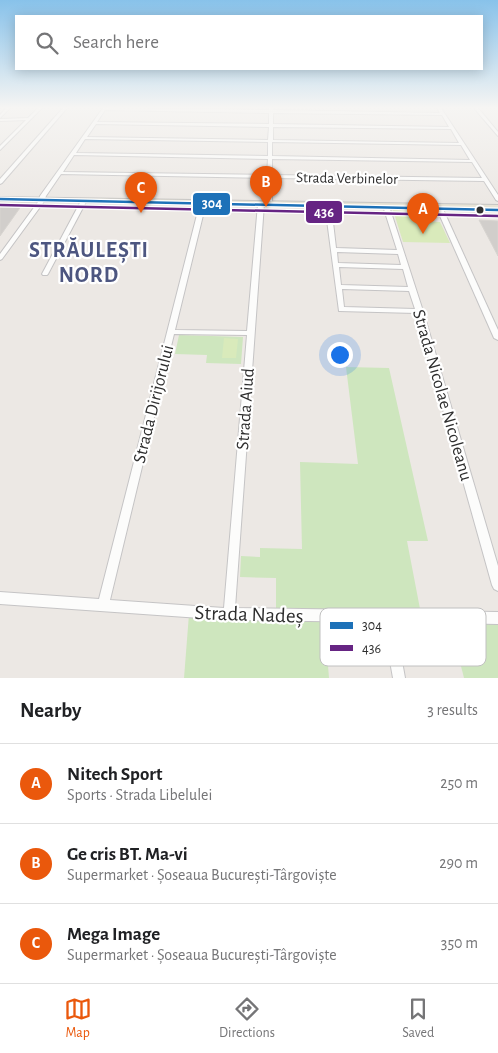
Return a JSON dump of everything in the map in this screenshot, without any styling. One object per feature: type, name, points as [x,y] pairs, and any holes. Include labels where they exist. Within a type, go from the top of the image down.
[{"type":"main road","points":[[0,199],[498,208]]},
{"type":"street","points":[[0,182],[37,140]]},
{"type":"street","points":[[0,258],[41,202],[41,199],[83,140]]},
{"type":"street","points":[[186,140],[462,144]]},
{"type":"street","points":[[459,140],[498,199]]},
{"type":"street","name":"Strada Aiud","points":[[229,614],[251,333],[265,204],[270,176],[270,141]]},
{"type":"street","points":[[72,154],[473,161]]},
{"type":"street","name":"Strada Verbinelor","points":[[59,173],[486,180]]},
{"type":"street","points":[[45,274],[84,200]]},
{"type":"street","name":"Strada Dirijorului","points":[[103,606],[203,203]]},
{"type":"street","points":[[326,205],[326,234]]},
{"type":"street","points":[[326,205],[341,309],[419,311]]},
{"type":"street","name":"Strada Nicolae Nicoleanu","points":[[386,206],[419,311],[498,585]]},
{"type":"street","points":[[439,207],[498,338]]},
{"type":"street","points":[[334,250],[400,252]]},
{"type":"street","points":[[336,265],[404,267]]},
{"type":"street","points":[[338,287],[411,289]]},
{"type":"street","points":[[171,332],[251,333]]},
{"type":"street","name":"Strada Nadeș","points":[[0,598],[229,614],[320,616]]},
{"type":"green space","points":[[393,210],[417,211],[421,221],[440,222],[450,243],[403,242]]},
{"type":"green space","points":[[179,335],[243,337],[241,364],[206,363],[207,355],[175,354]]},
{"type":"green space","points":[[224,338],[238,339],[236,358],[222,358]]},
{"type":"green space","points":[[346,367],[389,368],[428,541],[407,541],[420,608],[320,608],[320,611],[276,609],[276,578],[240,577],[241,556],[260,557],[260,548],[302,549],[300,462],[358,464]]},
{"type":"green space","points":[[189,614],[320,616],[320,666],[328,666],[329,678],[184,678]]},
{"type":"green space","points":[[486,618],[498,618],[498,678],[464,678],[461,666],[486,666]]},
{"type":"building","points":[[0,205],[22,205],[0,236]]},
{"type":"building","points":[[479,220],[498,221],[498,256]]},
{"type":"transit line","name":"304","points":[[0,199],[498,210]]},
{"type":"transit line","name":"436","points":[[0,205],[498,216]]},
{"type":"place","name":"Ge cris BT. Ma-vi","points":[[266,207]]},
{"type":"place","name":"Mega Image","points":[[141,213]]},
{"type":"place","name":"Nitech Sport","points":[[423,234]]},
{"type":"district","name":"STRĂULEȘTI NORD","points":[[89,262]]}]
